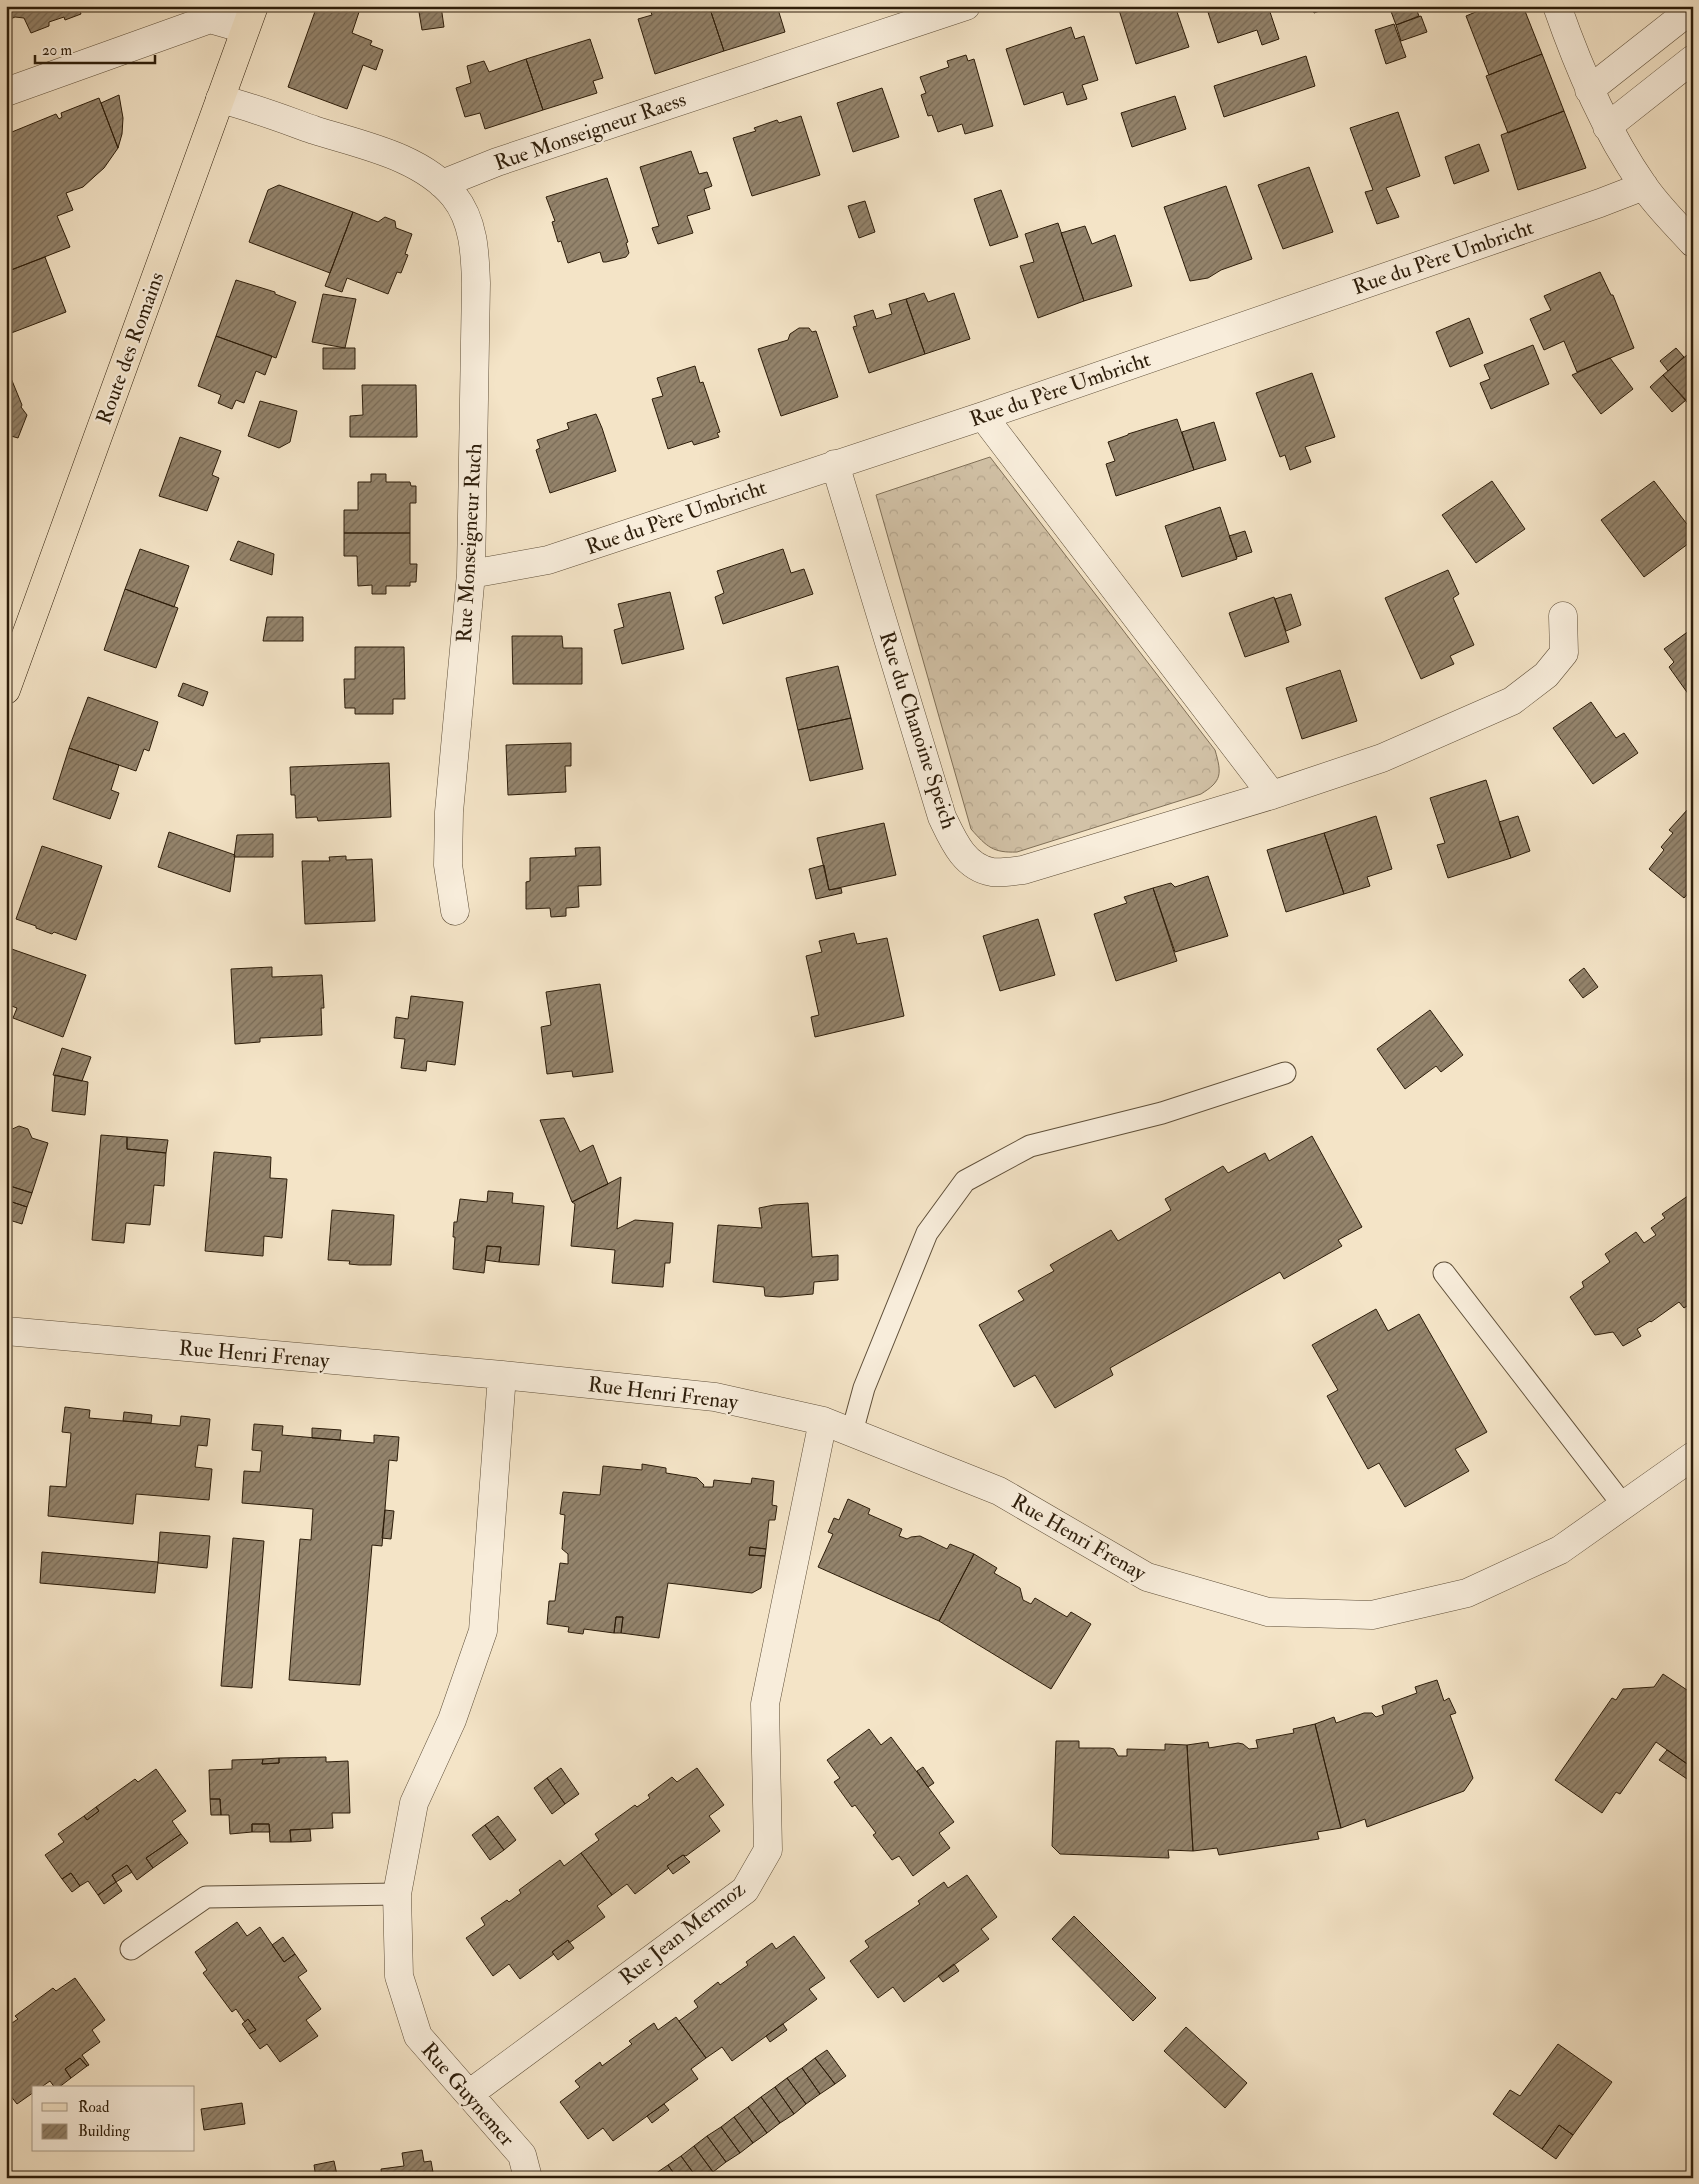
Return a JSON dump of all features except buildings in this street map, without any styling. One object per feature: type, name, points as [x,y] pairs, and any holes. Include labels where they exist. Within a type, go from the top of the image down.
[{"type":"main road","name":"Route des Romains","points":[[6,690],[250,18]]},
{"type":"street","name":"Rue Monseigneur Raess","points":[[442,184],[497,162],[966,6]]},
{"type":"street","points":[[1557,6],[1589,90],[1608,127],[1644,186],[1693,243]]},
{"type":"street","points":[[1589,90],[1693,8]]},
{"type":"street","points":[[6,92],[210,18],[250,18]]},
{"type":"street","points":[[1608,127],[1693,59]]},
{"type":"street","points":[[220,99],[404,160],[442,184]]},
{"type":"street","name":"Rue Monseigneur Ruch","points":[[442,184],[455,197],[468,220],[475,249],[471,574],[449,812],[448,865],[455,910]]},
{"type":"street","name":"Rue du Père Umbricht","points":[[471,574],[548,560],[983,416],[1644,186]]},
{"type":"street","points":[[983,416],[1272,795]]},
{"type":"street","name":"Rue du Chanoine Speich","points":[[835,464],[942,817],[956,846],[970,863],[992,872],[1023,870],[1272,795],[1382,758],[1512,700],[1546,675],[1564,653],[1563,616]]},
{"type":"street","name":"Rue Henri Frenay","points":[[6,1332],[502,1375],[716,1397],[823,1421],[852,1432],[999,1491],[1147,1577],[1268,1612],[1372,1615],[1467,1593],[1560,1550],[1693,1456]]},
{"type":"street","name":"Rue Guynemer","points":[[502,1375],[483,1631],[452,1720],[414,1803],[397,1894],[399,1976],[418,2036],[522,2155],[528,2178]]},
{"type":"street","name":"Rue Jean Mermoz","points":[[469,2094],[745,1890],[768,1850],[765,1704],[823,1421]]},
{"type":"lane","points":[[852,1432],[864,1388],[927,1233],[966,1181],[1030,1146],[1162,1113],[1284,1073]]},
{"type":"lane","points":[[1444,1273],[1622,1505]]},
{"type":"lane","points":[[131,1949],[206,1897],[397,1894]]},
{"type":"green space","points":[[990,457],[1215,750],[1219,765],[1217,781],[1201,794],[1017,852],[991,848],[971,829],[876,495]]}]
